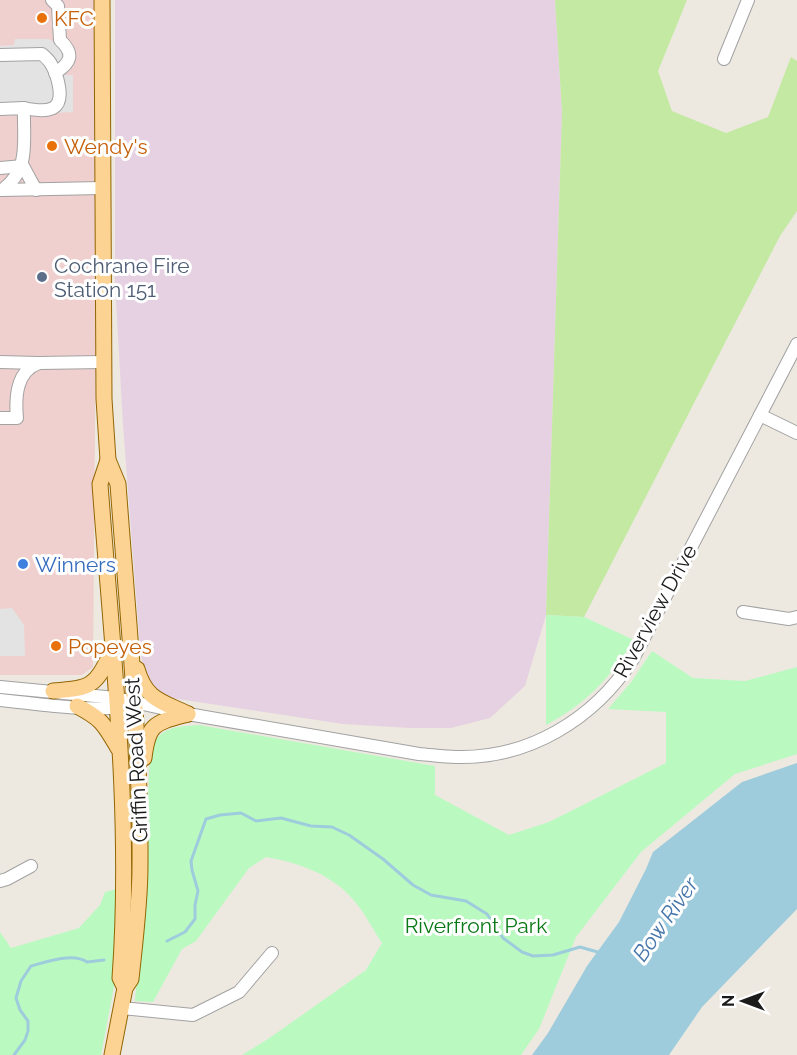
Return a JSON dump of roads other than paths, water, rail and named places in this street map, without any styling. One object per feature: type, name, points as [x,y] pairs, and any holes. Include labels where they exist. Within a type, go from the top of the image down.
[{"type":"main road","points":[[93,0],[102,20]]},
{"type":"main road","name":"Griffin Road West","points":[[102,0],[103,362],[108,460],[118,484],[130,647],[140,867],[131,979],[125,988],[112,1055]]},
{"type":"main road","name":"Griffin Road West","points":[[108,460],[100,484],[119,750],[124,876],[120,978],[125,988]]},
{"type":"main road","points":[[130,647],[141,682],[150,696],[188,714]]},
{"type":"main road","points":[[53,691],[79,688],[95,681],[102,672],[112,650]]},
{"type":"main road","points":[[77,706],[96,716],[103,723],[119,750]]},
{"type":"main road","points":[[138,791],[148,732],[160,723],[188,714]]},
{"type":"street","points":[[52,0],[58,6],[60,40],[68,47],[70,59],[66,66],[55,73]]},
{"type":"street","points":[[724,59],[748,0]]},
{"type":"street","points":[[0,55],[42,54],[51,62],[55,73],[59,101],[54,108],[43,110],[0,109]]},
{"type":"street","points":[[24,108],[23,166],[36,190]]},
{"type":"street","points":[[0,168],[23,166]]},
{"type":"street","points":[[1,190],[17,176],[23,166]]},
{"type":"street","points":[[1,190],[102,188]]},
{"type":"street","name":"Riverview Drive","points":[[134,703],[420,754],[456,758],[507,752],[562,730],[605,696],[626,670],[797,344]]},
{"type":"street","points":[[0,362],[103,362]]},
{"type":"street","points":[[0,418],[17,418],[17,389],[30,366],[39,363]]},
{"type":"street","points":[[760,415],[797,433]]},
{"type":"street","points":[[743,612],[789,619],[797,617]]},
{"type":"street","points":[[0,679],[6,688],[53,691],[116,703]]},
{"type":"street","points":[[0,700],[77,706],[134,703]]},
{"type":"street","points":[[0,881],[31,866]]},
{"type":"street","points":[[122,1008],[193,1015],[239,992],[272,953]]},
{"type":"water","name":"Bow River","points":[[797,763],[797,909],[702,1007],[669,1055],[532,1055],[548,1033],[587,966],[619,922],[653,852],[742,782]]},
{"type":"waterway","points":[[167,941],[185,932],[195,919],[198,891],[191,861],[206,819],[241,813],[256,821],[281,818],[311,826],[332,827],[349,835],[383,859],[413,885],[431,895],[466,901],[487,914],[503,938],[522,952],[533,956],[553,955],[580,947],[601,953]]},
{"type":"waterway","points":[[14,1055],[25,1040],[28,1031],[28,1021],[20,1010],[16,998],[21,981],[31,966],[67,958],[87,962],[104,960]]},
{"type":"place","name":"KFC","points":[[42,18]]},
{"type":"place","name":"Wendy's","points":[[52,146]]},
{"type":"place","name":"Cochrane Fire Station 151","points":[[42,277]]},
{"type":"place","name":"Winners","points":[[23,564]]},
{"type":"place","name":"Popeyes","points":[[56,646]]},
{"type":"park label","name":"Riverfront Park","points":[[476,925]]}]
